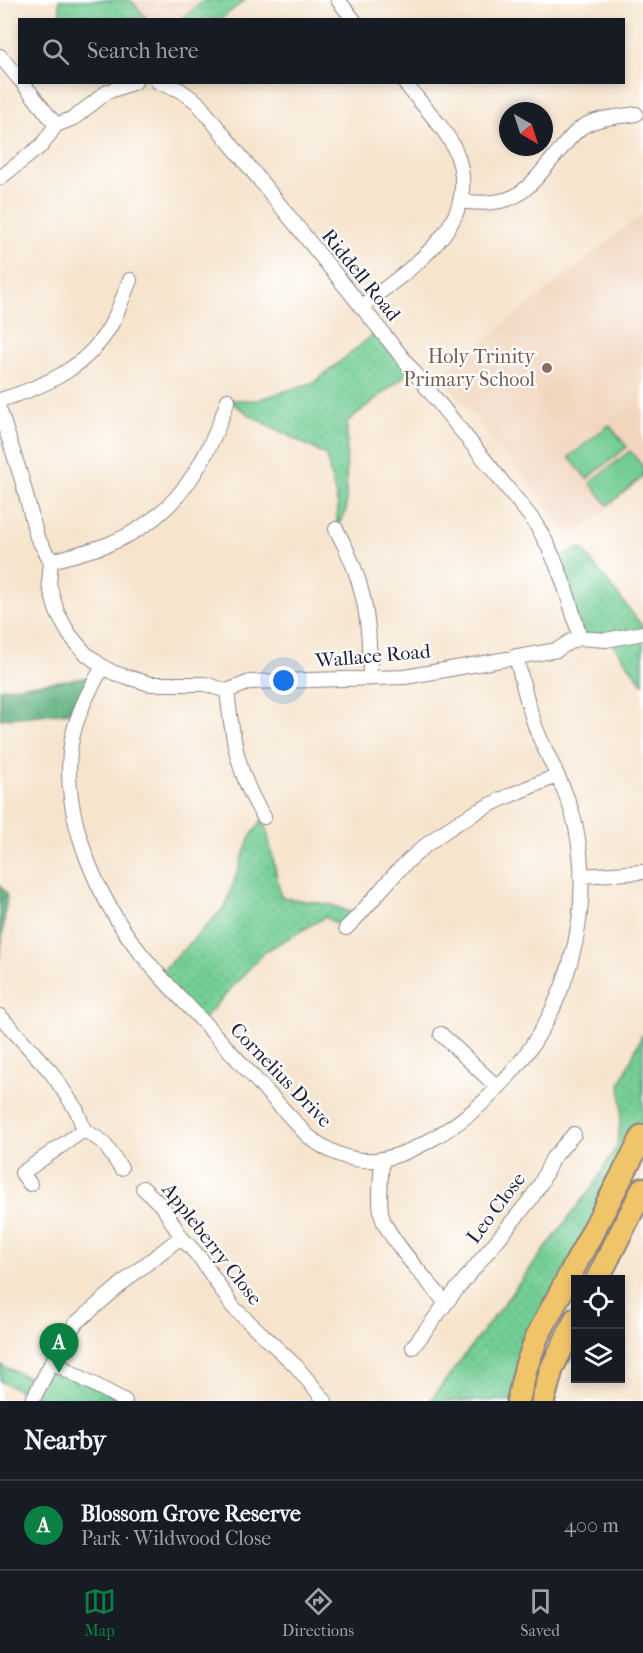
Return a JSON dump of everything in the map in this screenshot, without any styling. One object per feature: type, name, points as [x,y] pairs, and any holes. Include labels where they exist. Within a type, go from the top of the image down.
[{"type":"main road","points":[[518,1401],[526,1367],[537,1337],[643,1136]]},
{"type":"main road","points":[[600,1275],[643,1189]]},
{"type":"main road","points":[[543,1401],[552,1368],[571,1329]]},
{"type":"street","points":[[344,2],[353,18]]},
{"type":"street","points":[[0,56],[18,77]]},
{"type":"street","points":[[23,84],[56,125]]},
{"type":"street","points":[[0,178],[47,140],[56,125],[74,118],[107,92],[129,84]]},
{"type":"street","name":"Riddell Road","points":[[164,84],[180,90],[197,102],[540,530],[562,575],[580,638]]},
{"type":"street","points":[[361,307],[439,242],[452,222],[460,201],[460,172],[456,152],[445,134],[406,84]]},
{"type":"street","points":[[460,201],[489,204],[514,198],[526,189],[581,128],[598,120],[636,114]]},
{"type":"street","points":[[0,400],[55,380],[83,360],[109,328],[130,280]]},
{"type":"street","points":[[51,561],[120,539],[144,525],[165,508],[199,469],[216,437],[228,400]]},
{"type":"street","points":[[0,411],[37,537],[51,561],[49,584],[60,617],[69,634],[103,667],[123,677],[150,684],[204,684],[227,691],[232,736],[239,765],[249,792],[264,817]]},
{"type":"street","points":[[336,529],[352,560],[363,594],[369,631],[370,679]]},
{"type":"street","name":"Wallace Road","points":[[227,691],[250,682],[405,677],[557,650],[580,638],[606,640],[643,633]]},
{"type":"street","name":"Cornelius Drive","points":[[103,667],[88,693],[76,722],[70,752],[69,781],[87,855],[98,884],[117,919],[150,964],[308,1136],[327,1150],[345,1157],[355,1160],[382,1161],[420,1146],[451,1128],[498,1089],[534,1045],[564,984],[578,924],[581,876],[576,830],[568,800],[537,729],[516,656]]},
{"type":"street","points":[[346,928],[409,860],[452,825],[498,800],[557,776]]},
{"type":"street","points":[[581,876],[643,872]]},
{"type":"street","points":[[0,1016],[51,1072],[76,1108],[84,1130],[103,1142],[121,1168]]},
{"type":"street","points":[[441,1034],[498,1089]]},
{"type":"street","points":[[21,1178],[84,1130]]},
{"type":"street","name":"Leo Close","points":[[414,1347],[446,1303],[530,1200],[552,1159],[574,1134]]},
{"type":"street","points":[[382,1161],[380,1202],[384,1222],[392,1236],[446,1303]]},
{"type":"street","name":"Appleberry Close","points":[[143,1188],[163,1207],[180,1237],[201,1259],[233,1307],[296,1366],[325,1401]]},
{"type":"street","points":[[32,1401],[72,1329],[86,1313],[180,1237]]},
{"type":"street","points":[[52,1362],[125,1401]]},
{"type":"shaded area","points":[[131,0],[205,0],[183,18],[146,18]]},
{"type":"shaded area","name":"Holy Trinity Primary School","points":[[643,213],[643,479],[572,537],[441,376]]},
{"type":"green space","points":[[59,0],[131,0],[146,18],[61,18]]},
{"type":"green space","points":[[205,0],[245,0],[222,18],[182,18]]},
{"type":"green space","points":[[380,329],[412,370],[347,422],[346,511],[336,529],[338,506],[326,455],[253,417],[228,400],[257,400],[315,382]]},
{"type":"green space","points":[[609,425],[627,447],[587,479],[569,457]]},
{"type":"green space","points":[[630,451],[643,467],[643,477],[608,505],[590,483]]},
{"type":"green space","points":[[581,548],[643,627],[643,684],[609,639],[585,638],[554,558]]},
{"type":"green space","points":[[98,676],[80,711],[0,719],[0,689]]},
{"type":"green space","points":[[264,817],[281,897],[332,905],[360,916],[346,928],[325,917],[264,952],[202,1021],[159,974],[225,907],[249,839]]},
{"type":"green space","points":[[0,886],[7,894],[0,957]]},
{"type":"green space","points":[[643,1033],[643,1136],[577,1275],[571,1275],[571,1289],[518,1401],[430,1401],[595,1183],[617,1146],[622,1109],[620,1084]]},
{"type":"green space","points":[[52,1362],[125,1401],[32,1401],[34,1397],[0,1381],[0,1365],[41,1383]]},
{"type":"place","name":"Holy Trinity Primary School","points":[[547,368]]},
{"type":"place","name":"Blossom Grove Reserve","points":[[59,1373]]}]
